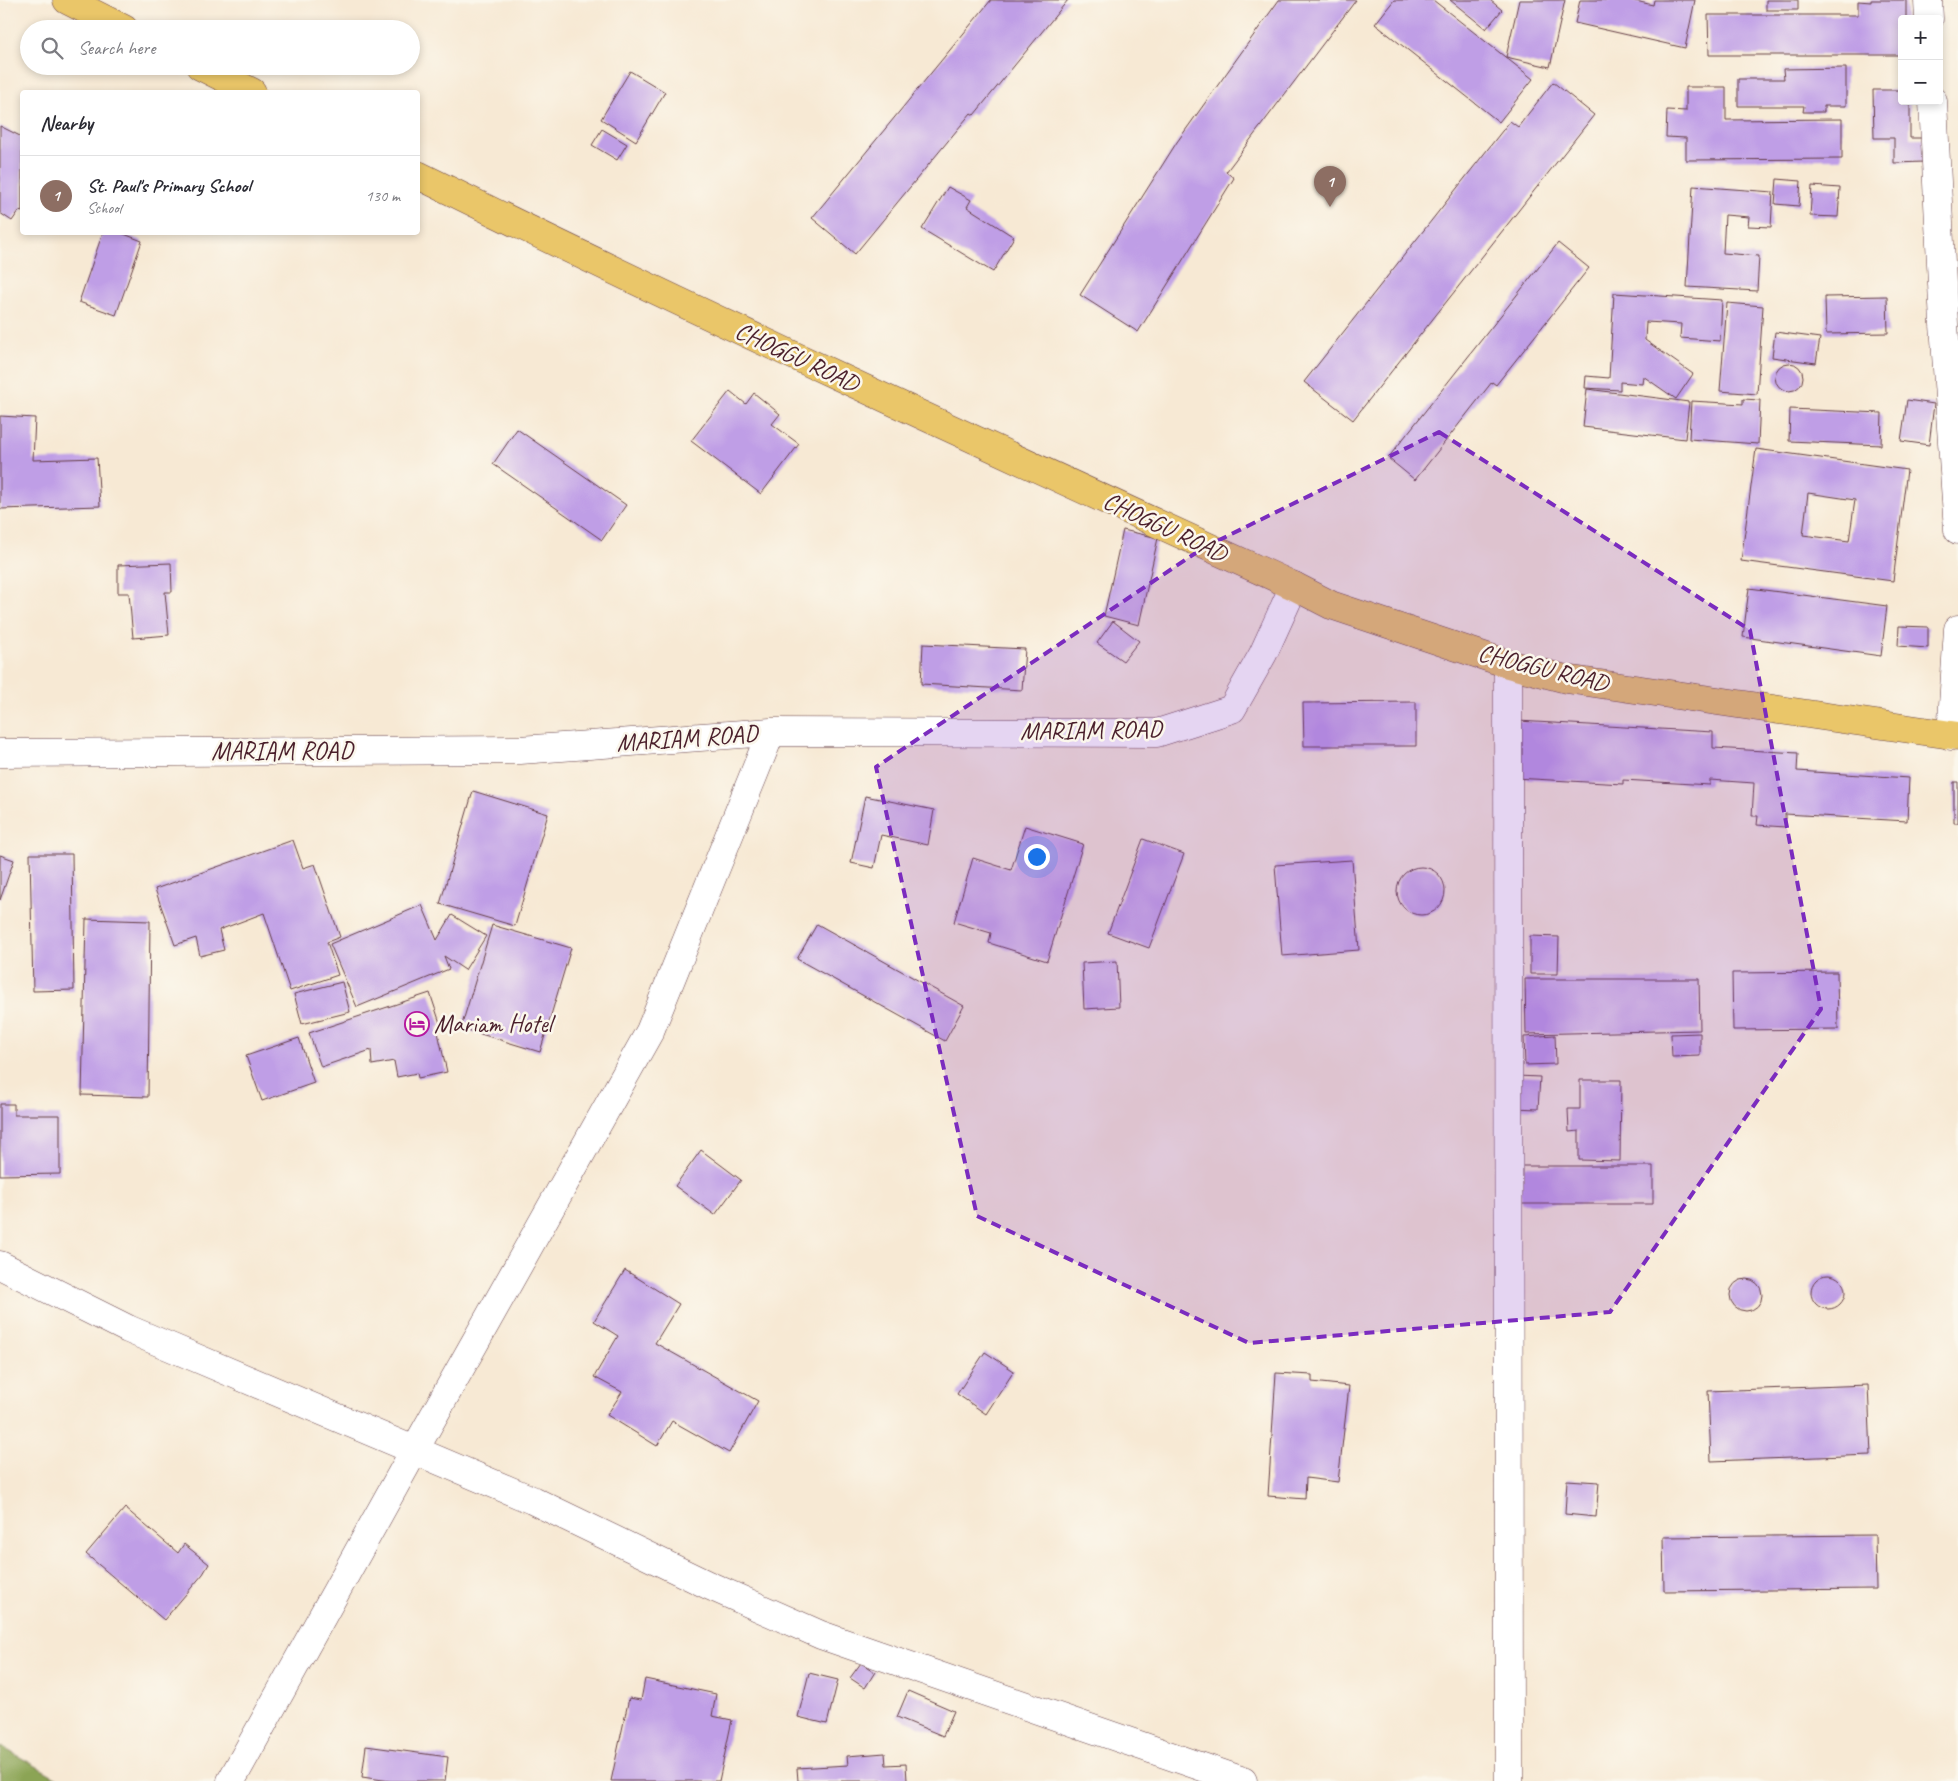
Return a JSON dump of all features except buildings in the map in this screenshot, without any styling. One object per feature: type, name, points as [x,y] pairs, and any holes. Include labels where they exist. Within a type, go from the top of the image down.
[{"type":"main road","points":[[67,0],[106,20]]},
{"type":"main road","points":[[218,75],[248,90]]},
{"type":"main road","name":"CHOGGU ROAD","points":[[420,176],[546,239],[904,408],[1294,586],[1331,605],[1508,664],[1566,679],[1954,736]]},
{"type":"street","points":[[1928,0],[1929,15]]},
{"type":"street","points":[[1933,105],[1944,324],[1958,530]]},
{"type":"street","name":"MARIAM ROAD","points":[[0,753],[520,750],[771,732],[1157,733],[1232,709],[1263,654],[1294,586]]},
{"type":"street","points":[[1954,736],[1958,629]]},
{"type":"street","points":[[1508,664],[1509,1781]]},
{"type":"street","points":[[231,1781],[650,1031],[771,732]]},
{"type":"street","points":[[0,1265],[128,1329],[532,1500],[708,1585],[821,1634],[1243,1781]]},
{"type":"highlighted area","points":[[1439,432],[1750,630],[1821,1009],[1610,1312],[1249,1343],[977,1216],[876,767],[1203,548]]},
{"type":"green space","points":[[0,1746],[63,1781],[0,1781]]},
{"type":"place","name":"St. Paul's Primary School","points":[[1330,207]]},
{"type":"place","name":"Mariam Hotel","points":[[417,1024]]}]
